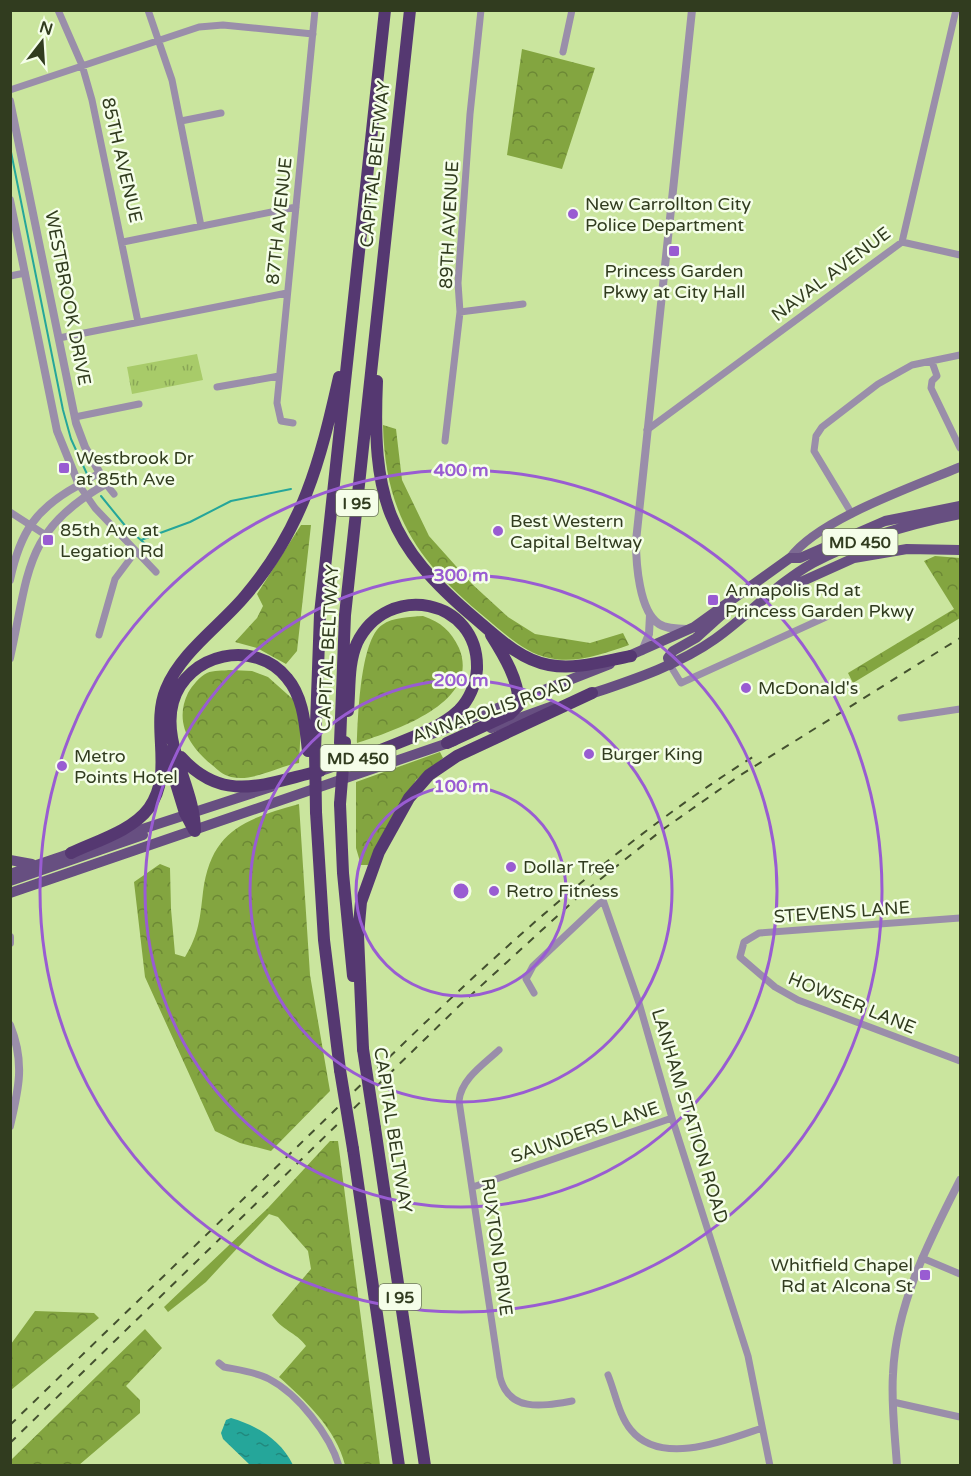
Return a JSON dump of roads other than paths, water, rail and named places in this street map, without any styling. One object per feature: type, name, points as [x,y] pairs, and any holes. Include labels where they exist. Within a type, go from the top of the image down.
[{"type":"highway","name":"CAPITAL BELTWAY","points":[[385,10],[320,614],[312,752],[324,940],[340,1070],[399,1463]]},
{"type":"highway","name":"CAPITAL BELTWAY","points":[[410,10],[345,615],[340,804],[348,938],[425,1466]]},
{"type":"highway","points":[[382,262],[375,433],[379,475],[384,495],[402,539],[426,574],[485,627],[526,657],[550,665],[577,666],[636,653]]},
{"type":"highway","points":[[71,853],[136,822],[149,808],[160,781],[159,712],[162,699],[174,674],[260,578],[299,513],[322,453],[352,314]]},
{"type":"highway","points":[[343,742],[354,652],[370,625],[379,616],[401,606],[427,605],[448,613],[466,630],[476,650],[477,675],[469,697],[447,719],[369,755]]},
{"type":"highway","points":[[447,743],[510,714],[519,702],[508,665],[485,627]]},
{"type":"highway","points":[[195,831],[170,725],[171,712],[178,689],[198,667],[209,661],[235,655],[262,660],[286,676],[301,704],[312,752]]},
{"type":"highway","points":[[363,1049],[358,935],[361,902],[379,852],[409,798],[429,775],[457,756],[592,693]]},
{"type":"highway","points":[[161,737],[190,812]]},
{"type":"highway","points":[[178,753],[197,774],[230,788],[252,786],[320,771]]},
{"type":"main road","points":[[790,558],[796,549],[811,538],[852,514],[960,467]]},
{"type":"main road","name":"ANNAPOLIS ROAD","points":[[10,874],[165,820],[369,755],[519,702],[689,629],[790,558],[800,558],[885,521],[960,506]]},
{"type":"main road","name":"ANNAPOLIS ROAD","points":[[10,893],[195,831],[670,665],[713,640],[771,595],[782,582],[812,564],[848,547],[914,524],[960,514]]},
{"type":"main road","points":[[771,595],[854,558],[907,549],[960,550]]},
{"type":"main road","points":[[670,665],[668,658],[673,651],[715,623],[741,594]]},
{"type":"main road","points":[[10,881],[159,829],[165,820]]},
{"type":"main road","points":[[10,860],[38,864]]},
{"type":"street","name":"85TH AVENUE","points":[[58,10],[81,65],[100,132],[138,322]]},
{"type":"street","points":[[148,10],[160,41],[181,121],[201,225]]},
{"type":"street","name":"87TH AVENUE","points":[[293,423],[281,421],[277,412],[315,10]]},
{"type":"street","name":"89TH AVENUE","points":[[445,441],[460,312],[458,283],[470,114],[482,10]]},
{"type":"street","points":[[563,52],[572,10]]},
{"type":"street","points":[[636,653],[649,634],[650,614],[636,562],[639,498],[692,10]]},
{"type":"street","name":"NAVAL AVENUE","points":[[646,430],[902,242],[956,10]]},
{"type":"street","points":[[10,90],[199,27],[223,25],[313,34]]},
{"type":"street","name":"WESTBROOK DRIVE","points":[[10,101],[75,417],[82,441],[99,473],[114,494]]},
{"type":"street","points":[[181,121],[221,113]]},
{"type":"street","name":"WESTBROOK DRIVE","points":[[10,200],[57,430],[79,485],[86,496],[156,572]]},
{"type":"street","points":[[123,242],[296,207]]},
{"type":"street","points":[[902,242],[960,255]]},
{"type":"street","points":[[10,276],[25,273]]},
{"type":"street","points":[[59,338],[287,293]]},
{"type":"street","points":[[460,312],[523,304]]},
{"type":"street","points":[[852,514],[814,452],[819,432],[878,384],[912,365],[960,355]]},
{"type":"street","points":[[932,362],[938,376],[932,381],[931,388],[960,448]]},
{"type":"street","points":[[218,387],[279,376]]},
{"type":"street","points":[[75,417],[139,404]]},
{"type":"street","points":[[10,580],[18,550],[30,524],[48,505],[99,473]]},
{"type":"street","points":[[10,658],[30,565],[44,534],[86,496],[106,484]]},
{"type":"street","points":[[10,512],[44,534]]},
{"type":"street","points":[[99,634],[115,579],[136,551]]},
{"type":"street","points":[[650,614],[660,625],[689,629]]},
{"type":"street","points":[[670,665],[681,682],[826,617]]},
{"type":"street","points":[[901,718],[960,709]]},
{"type":"street","name":"LANHAM STATION ROAD","points":[[534,993],[526,980],[533,966],[603,900],[639,1003],[672,1118],[748,1356],[771,1466]]},
{"type":"street","name":"STEVENS LANE","points":[[740,957],[744,942],[759,933],[960,918]]},
{"type":"street","points":[[10,937],[10,943]]},
{"type":"street","name":"HOWSER LANE","points":[[740,957],[775,987],[798,1000],[960,1061]]},
{"type":"street","points":[[10,1025],[21,1059],[10,1126]]},
{"type":"street","name":"RUXTON DRIVE","points":[[499,1050],[469,1078],[460,1093],[459,1101],[502,1385],[513,1399],[528,1406],[572,1401]]},
{"type":"street","name":"SAUNDERS LANE","points":[[473,1187],[672,1118]]},
{"type":"street","points":[[897,1466],[892,1375],[898,1330],[922,1258],[960,1180]]},
{"type":"street","points":[[922,1258],[960,1274]]},
{"type":"street","points":[[219,1363],[224,1367],[268,1378],[279,1385],[324,1433],[339,1466]]},
{"type":"street","points":[[608,1375],[629,1428],[650,1442],[672,1448],[690,1448],[717,1443],[762,1428]]},
{"type":"street","points":[[893,1402],[960,1417]]},
{"type":"water","points":[[231,1418],[268,1435],[282,1448],[293,1465],[250,1465],[223,1439],[221,1433],[226,1420]]},
{"type":"waterway","points":[[10,147],[63,410],[71,439],[87,474]]},
{"type":"waterway","points":[[141,540],[190,522],[231,501],[291,489]]},
{"type":"waterway","points":[[101,496],[127,528],[150,548]]},
{"type":"railway","points":[[10,1443],[459,1006],[577,898],[662,830],[739,776],[960,638]]},
{"type":"railway","points":[[10,1425],[434,1014],[537,920],[644,833],[759,753]]},
{"type":"place","name":"New Carrollton City Police Department","points":[[573,214]]},
{"type":"place","name":"Princess Garden Pkwy at City Hall","points":[[674,251]]},
{"type":"place","name":"Westbrook Dr at 85th Ave","points":[[64,468]]},
{"type":"place","name":"Best Western Capital Beltway","points":[[498,531]]},
{"type":"place","name":"85th Ave at Legation Rd","points":[[48,540]]},
{"type":"place","name":"Annapolis Rd at Princess Garden Pkwy","points":[[713,600]]},
{"type":"place","name":"McDonald's","points":[[746,688]]},
{"type":"place","name":"Burger King","points":[[589,754]]},
{"type":"place","name":"Metro Points Hotel","points":[[62,766]]},
{"type":"place","name":"Dollar Tree","points":[[511,867]]},
{"type":"place","name":"Retro Fitness","points":[[494,891]]},
{"type":"place","name":"Whitfield Chapel Rd at Alcona St","points":[[925,1275]]}]
